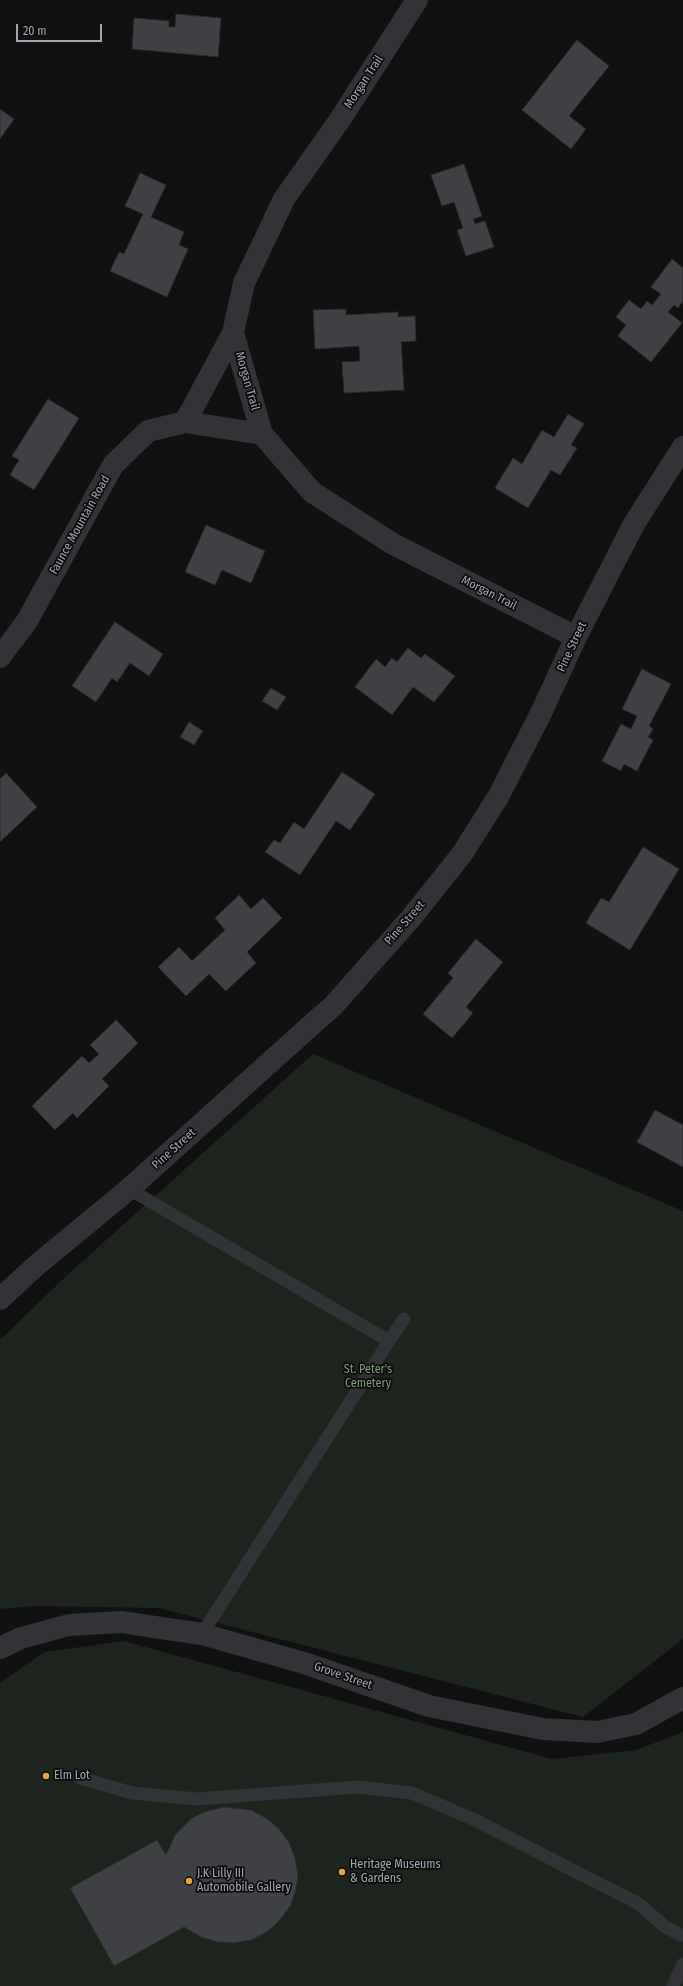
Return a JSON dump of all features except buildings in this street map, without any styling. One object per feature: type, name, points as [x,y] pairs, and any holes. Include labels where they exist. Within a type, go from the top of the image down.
[{"type":"street","name":"Morgan Trail","points":[[417,0],[339,121],[284,199],[244,284],[233,333],[262,434],[312,492],[386,540],[576,636]]},
{"type":"street","points":[[185,422],[233,333]]},
{"type":"street","name":"Faunce Mountain Road","points":[[0,657],[27,621],[113,465],[148,431],[185,422],[262,434]]},
{"type":"street","name":"Pine Street","points":[[0,1299],[38,1264],[129,1189],[333,1006],[416,912],[462,854],[498,797],[541,713],[576,636],[634,524],[683,447]]},
{"type":"street","name":"Grove Street","points":[[0,1648],[21,1638],[69,1625],[121,1622],[202,1634],[304,1663],[429,1706],[543,1729],[597,1732],[636,1724],[683,1698]]},
{"type":"lane","points":[[129,1189],[389,1341]]},
{"type":"lane","points":[[202,1634],[404,1319]]},
{"type":"lane","points":[[80,1778],[132,1793],[197,1799],[358,1786],[412,1794],[475,1820],[639,1904],[664,1926],[681,1935],[683,1934]]},
{"type":"lane","points":[[673,1986],[683,1964]]},
{"type":"green space","name":"St. Peter's Cemetery","points":[[313,1054],[683,1211],[683,1639],[583,1717],[159,1608],[33,1606],[0,1609],[0,1340],[64,1278]]},
{"type":"green space","name":"Heritage Museums & Gardens","points":[[124,1641],[552,1759],[636,1750],[683,1732],[683,1986],[0,1986],[0,1683],[44,1652]]},
{"type":"place","name":"Elm Lot","points":[[46,1776]]},
{"type":"place","name":"Heritage Museums & Gardens","points":[[342,1872]]},
{"type":"place","name":"J.K Lilly III Automobile Gallery","points":[[189,1881]]}]
